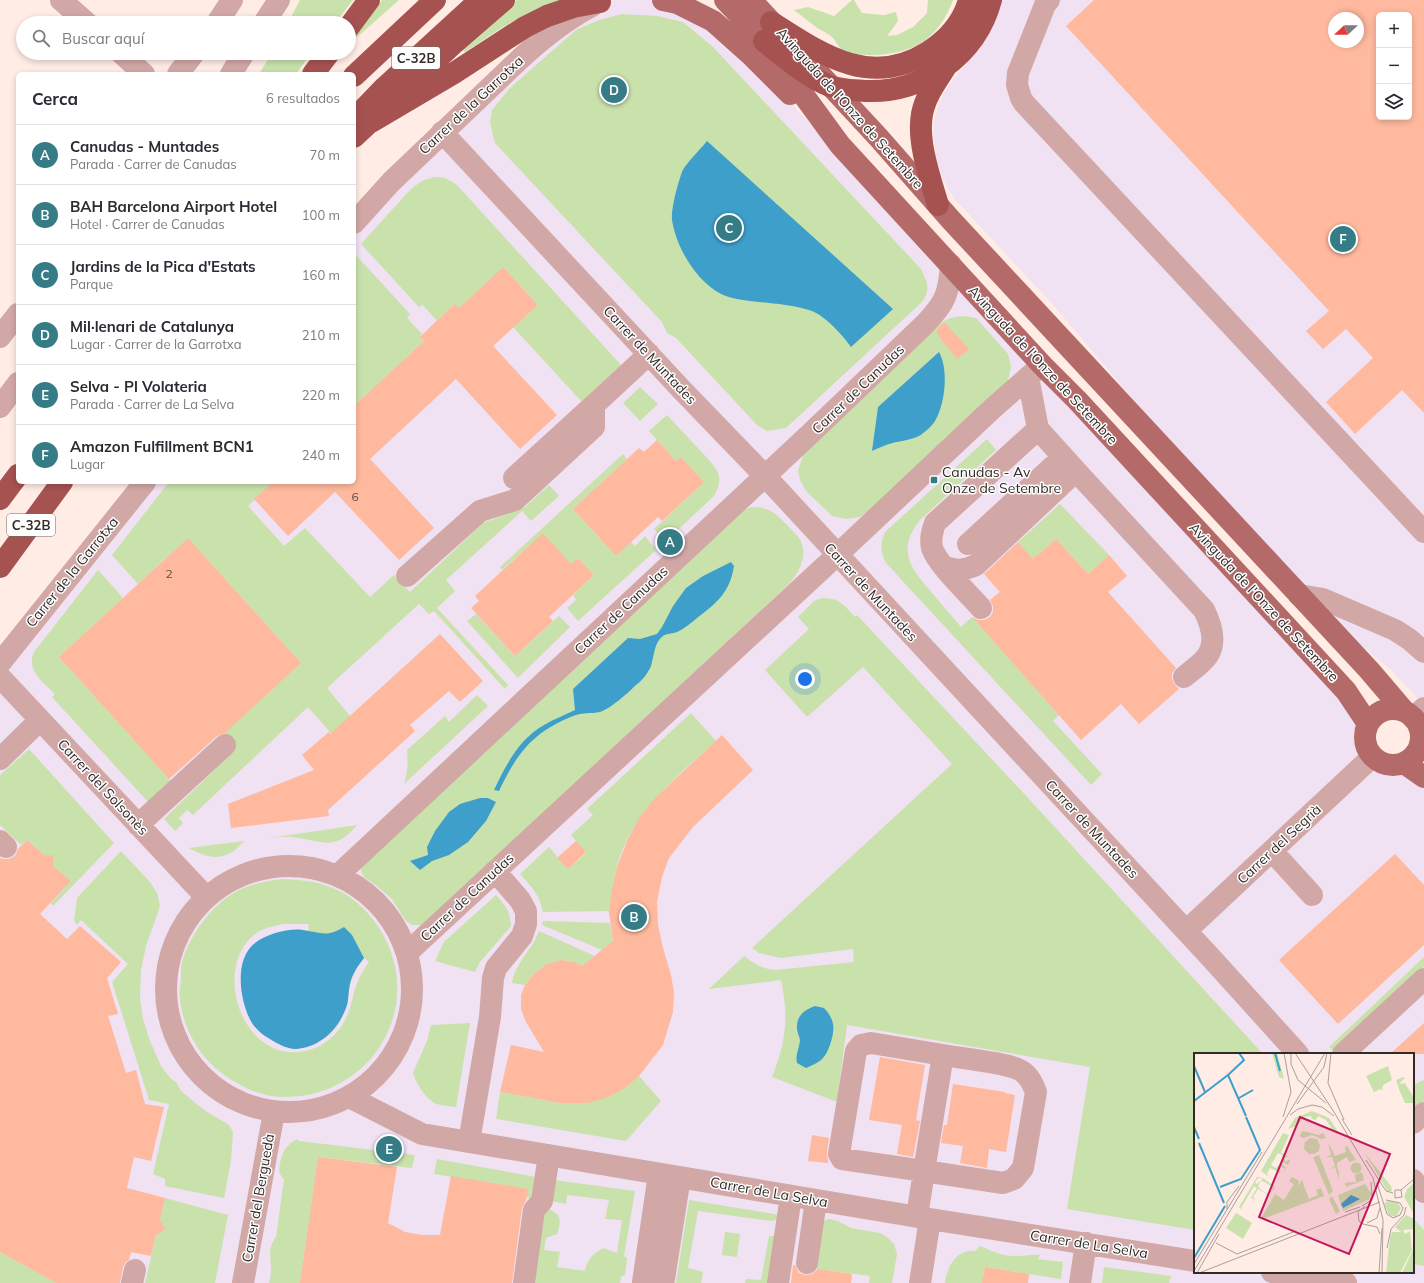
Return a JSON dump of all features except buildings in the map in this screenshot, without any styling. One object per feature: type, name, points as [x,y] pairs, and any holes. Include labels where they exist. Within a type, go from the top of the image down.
[{"type":"highway","points":[[356,17],[369,0]]},
{"type":"highway","name":"C-32B","points":[[362,121],[385,87],[480,0]]},
{"type":"highway","points":[[356,133],[362,121],[504,0]]},
{"type":"highway","points":[[768,32],[843,62],[857,66],[889,68],[906,64],[937,47],[960,22],[969,0]]},
{"type":"highway","points":[[768,32],[799,68],[830,86],[854,90],[891,90],[918,82],[946,67],[958,56],[977,34],[988,12],[991,0]]},
{"type":"highway","points":[[362,121],[454,73],[525,27],[547,16],[573,8],[605,1]]},
{"type":"highway","name":"C-32B","points":[[356,74],[429,3]]},
{"type":"highway","points":[[315,72],[324,60]]},
{"type":"highway","points":[[938,204],[924,150],[921,127],[922,114],[925,104],[933,87],[946,67]]},
{"type":"highway","name":"C-32B","points":[[0,499],[16,478]]},
{"type":"highway","name":"C-32B","points":[[0,567],[61,484]]},
{"type":"main road","points":[[663,0],[677,3],[713,21],[750,54],[840,145]]},
{"type":"main road","name":"Avinguda de l'Onze de Setembre","points":[[725,0],[768,32]]},
{"type":"main road","name":"Avinguda de l'Onze de Setembre","points":[[751,0],[768,32],[840,145],[951,265],[1036,370],[1076,400],[1346,691],[1368,724]]},
{"type":"main road","name":"Avinguda de l'Onze de Setembre","points":[[830,86],[1047,324],[1417,721]]},
{"type":"main road","points":[[1036,370],[1047,345],[1047,324]]},
{"type":"main road","points":[[1394,709],[1417,721],[1420,746],[1418,751],[1404,763],[1396,765],[1383,764],[1372,756],[1366,747],[1365,732],[1368,724],[1373,717],[1382,711],[1394,709]]},
{"type":"main road","points":[[1404,763],[1424,777]]},
{"type":"street","points":[[61,0],[79,16]]},
{"type":"street","points":[[222,16],[232,0]]},
{"type":"street","points":[[269,16],[280,0]]},
{"type":"street","name":"Carrer de la Garrotxa","points":[[356,221],[391,182],[442,132],[542,39],[566,21],[605,1]]},
{"type":"street","points":[[1047,2],[1018,72],[1017,85],[1024,103],[1424,532]]},
{"type":"street","points":[[129,60],[142,72]]},
{"type":"street","points":[[180,72],[189,60]]},
{"type":"street","points":[[232,72],[240,60]]},
{"type":"street","name":"Carrer de Muntades","points":[[442,132],[764,476],[1297,1053]]},
{"type":"street","name":"Carrer de Canudas","points":[[338,875],[936,314],[945,301],[951,265]]},
{"type":"street","points":[[0,337],[16,317]]},
{"type":"street","points":[[514,478],[649,354]]},
{"type":"street","points":[[1036,370],[1038,429],[1204,610],[1210,622],[1213,641],[1208,655],[1184,677]]},
{"type":"street","name":"Carrer de Canudas","points":[[407,953],[837,555],[992,409],[1036,370]]},
{"type":"street","points":[[0,407],[16,386]]},
{"type":"street","points":[[407,576],[480,511],[515,500],[594,427],[594,405]]},
{"type":"street","points":[[981,608],[936,558],[932,546],[931,534],[934,523],[1038,429]]},
{"type":"street","points":[[968,544],[1070,464]]},
{"type":"street","points":[[944,566],[954,570],[966,570],[976,565],[1070,464]]},
{"type":"street","name":"Carrer de la Garrotxa","points":[[0,663],[143,484]]},
{"type":"street","points":[[1299,595],[1323,599],[1395,630],[1414,642],[1424,652]]},
{"type":"street","name":"Carrer del Solsonès","points":[[0,677],[206,897]]},
{"type":"street","points":[[0,759],[40,720]]},
{"type":"street","points":[[138,825],[225,745]]},
{"type":"street","name":"Carrer del Segrià","points":[[1186,931],[1372,756]]},
{"type":"street","points":[[1272,851],[1312,895]]},
{"type":"street","points":[[304,866],[338,875],[368,894],[392,920],[407,953],[412,985],[409,1018],[397,1049],[377,1076],[351,1098],[326,1107],[300,1112],[274,1112],[240,1103],[210,1084],[186,1058],[171,1026],[165,991],[169,957],[183,924],[206,897],[235,877],[268,867],[304,866]]},
{"type":"street","points":[[469,1142],[490,1017],[496,968],[522,936],[526,924],[526,911],[523,905],[495,871]]},
{"type":"street","points":[[1344,1053],[1424,979]]},
{"type":"street","points":[[871,1043],[1008,1066],[1022,1071],[1032,1082],[1036,1092],[1023,1168],[1014,1178],[1003,1183],[924,1171],[842,1159],[839,1154],[856,1051],[862,1045],[871,1043]]},
{"type":"street","points":[[920,1283],[924,1218],[924,1171],[943,1054]]},
{"type":"street","name":"Carrer de La Selva","points":[[351,1098],[422,1134],[924,1218],[1194,1261]]},
{"type":"street","name":"Carrer del Berguedà","points":[[243,1283],[274,1112]]},
{"type":"street","points":[[1414,1122],[1424,1113]]},
{"type":"street","points":[[524,1283],[534,1210],[542,1200],[549,1155]]},
{"type":"street","points":[[654,1280],[669,1175]]},
{"type":"street","points":[[1414,1181],[1424,1192]]},
{"type":"street","points":[[778,1283],[791,1196]]},
{"type":"street","points":[[807,1263],[816,1200]]},
{"type":"street","points":[[1080,1283],[1086,1243]]},
{"type":"street","points":[[1279,1273],[1346,1283]]},
{"type":"shaded area","points":[[615,0],[655,0],[734,41],[1361,722],[1366,747],[1372,757],[1383,764],[1404,763],[1424,786],[1424,1283],[0,1283],[0,661],[142,484],[356,484],[356,221],[391,182],[600,2]]},
{"type":"shaded area","points":[[1001,0],[1424,0],[1424,709],[1415,695],[1390,669],[1299,595],[1055,307],[953,197],[943,179],[936,160],[934,139],[934,122],[938,108],[943,95],[978,49]]},
{"type":"green space","points":[[300,0],[353,0],[340,16],[292,16]]},
{"type":"green space","points":[[382,0],[399,0],[356,38],[356,33]]},
{"type":"green space","points":[[517,0],[565,0],[527,14],[503,27],[465,52],[460,48]]},
{"type":"green space","points":[[852,0],[854,0],[862,13],[884,15],[896,12],[898,21],[887,36],[897,35],[913,27],[927,13],[928,0],[953,0],[941,24],[924,41],[903,51],[876,55],[861,55],[846,52],[839,47],[834,39],[794,10],[808,7],[834,16]]},
{"type":"green space","points":[[622,14],[657,16],[683,22],[713,47],[921,269],[925,278],[927,292],[923,301],[786,428],[767,431],[757,425],[676,338],[667,333],[662,322],[495,143],[490,123],[492,110],[510,88],[576,30],[599,20]]},
{"type":"green space","points":[[268,60],[306,60],[297,72],[260,72]]},
{"type":"green space","points":[[434,177],[445,178],[456,184],[621,365],[582,402],[513,327],[538,305],[503,267],[459,308],[455,304],[437,321],[423,305],[419,307],[361,244],[411,189],[422,181]]},
{"type":"green space","points":[[356,255],[410,314],[407,318],[422,334],[420,337],[424,341],[356,404]]},
{"type":"green space","points":[[963,316],[976,318],[1008,354],[1011,366],[1008,381],[870,510],[860,517],[847,519],[832,516],[806,491],[800,480],[798,471],[804,452],[941,323],[950,318]]},
{"type":"green space","points":[[640,387],[658,404],[640,421],[623,403]]},
{"type":"green space","points":[[667,415],[714,466],[718,474],[719,482],[714,496],[665,542],[654,529],[704,482],[681,457],[676,461],[649,431]]},
{"type":"green space","points":[[987,439],[996,450],[921,519],[913,530],[909,540],[909,559],[918,576],[961,627],[972,617],[1059,715],[1053,721],[1102,774],[1091,785],[886,563],[881,548],[885,532]]},
{"type":"green space","points":[[623,454],[627,459],[573,509],[616,556],[631,542],[635,546],[645,536],[656,550],[578,621],[567,608],[576,600],[573,595],[594,575],[578,558],[571,564],[543,534],[502,570],[500,567]]},
{"type":"green space","points":[[167,484],[271,484],[248,506],[284,546],[305,528],[370,597],[394,575],[410,592],[483,523],[525,507],[549,485],[559,496],[531,521],[522,511],[446,580],[455,591],[437,608],[508,685],[505,689],[434,611],[429,614],[419,604],[327,688],[350,716],[363,770],[308,707],[193,815],[187,810],[179,818],[183,823],[175,831],[164,819],[235,750],[222,735],[301,663],[188,538],[138,584],[112,555]]},
{"type":"green space","points":[[1060,504],[1109,555],[1088,574],[1056,539],[1033,559],[1018,542]]},
{"type":"green space","points":[[751,507],[771,511],[799,538],[803,550],[802,562],[790,583],[423,925],[412,925],[405,920],[392,899],[365,878],[361,871],[362,863],[737,513]]},
{"type":"green space","points":[[98,570],[123,598],[59,657],[172,782],[149,803],[52,697],[55,694],[37,675],[32,664],[34,652]]},
{"type":"green space","points":[[822,598],[833,599],[841,603],[855,617],[857,615],[1029,799],[1262,1053],[1194,1053],[1194,1230],[1067,1209],[1090,1067],[847,1025],[837,1102],[772,1077],[777,1064],[785,1030],[785,1006],[781,980],[709,989],[744,956],[759,966],[766,969],[775,970],[854,962],[853,949],[781,958],[759,953],[752,948],[952,764],[863,667],[807,717],[765,670],[809,629],[798,617],[814,601]]},
{"type":"green space","points":[[476,614],[515,656],[559,616],[570,627],[518,678],[467,621]]},
{"type":"green space","points":[[477,695],[488,706],[404,784],[408,759],[407,750],[445,716],[449,722]]},
{"type":"green space","points":[[691,713],[716,741],[671,782],[657,797],[633,828],[624,846],[617,866],[609,911],[543,912],[534,891],[520,874],[549,847],[568,869],[586,853],[571,835],[593,815],[587,809]]},
{"type":"green space","points":[[29,749],[114,843],[53,906],[51,903],[71,881],[53,866],[53,856],[45,856],[27,840],[21,845],[0,825],[0,775]]},
{"type":"green space","points":[[357,825],[349,834],[334,842],[327,843],[289,837],[263,839]]},
{"type":"green space","points":[[244,841],[232,852],[219,857],[198,853],[188,848]]},
{"type":"green space","points":[[121,851],[150,882],[157,893],[160,906],[146,946],[141,970],[140,998],[143,1019],[150,1041],[161,1066],[171,1079],[176,1082],[181,1091],[204,1110],[229,1125],[233,1132],[231,1160],[224,1198],[165,1186],[165,1179],[153,1174],[169,1104],[149,1100],[112,982],[128,964],[81,920],[77,925],[74,920],[77,898]]},
{"type":"green space","points":[[283,879],[315,882],[340,891],[354,900],[372,918],[381,931],[394,960],[397,990],[393,1018],[382,1044],[364,1066],[341,1083],[313,1094],[276,1097],[247,1089],[215,1068],[206,1059],[191,1036],[186,1024],[182,1011],[180,987],[181,967],[184,955],[194,934],[208,915],[229,896],[246,887],[258,883]],"holes":[[[283,924],[309,924],[308,931],[286,931],[266,937],[254,944],[246,954],[241,970],[241,986],[244,1002],[252,1023],[262,1034],[280,1045],[294,1049],[315,1044],[329,1035],[339,1024],[346,1007],[350,984],[357,967],[364,958],[369,962],[355,989],[346,1018],[332,1037],[320,1046],[310,1050],[299,1052],[279,1050],[262,1041],[248,1026],[239,1008],[235,988],[236,968],[242,949],[255,934],[261,930]]]},
{"type":"green space","points":[[496,895],[507,909],[510,916],[511,926],[480,962],[475,972],[435,961],[444,942]]},
{"type":"green space","points":[[543,921],[610,923],[613,941],[602,950],[542,925]]},
{"type":"green space","points":[[539,931],[595,956],[582,966],[573,962],[565,961],[550,963],[537,972],[525,985],[512,983],[516,969]]},
{"type":"green space","points":[[1424,957],[1424,967],[1334,1052],[1329,1047]]},
{"type":"green space","points":[[470,1023],[456,1107],[437,1104],[429,1099],[422,1091],[416,1082],[413,1073],[427,1041],[431,1025]]},
{"type":"green space","points":[[639,1076],[661,1101],[626,1141],[496,1119],[500,1092],[560,1103]]},
{"type":"green space","points":[[1424,1080],[1424,1101],[1414,1108],[1414,1085]]},
{"type":"green space","points":[[297,1139],[299,1141],[415,1155],[412,1168],[318,1157],[300,1283],[269,1283],[271,1272],[270,1249],[276,1237],[284,1180],[279,1172],[281,1161],[285,1149]]},
{"type":"green space","points":[[437,1159],[536,1177],[533,1199],[526,1197],[528,1189],[434,1174]]},
{"type":"green space","points":[[554,1180],[635,1191],[624,1256],[627,1258],[625,1275],[621,1277],[620,1283],[533,1283],[537,1236],[547,1208],[558,1215],[560,1221],[557,1234],[546,1238],[544,1250],[560,1252],[557,1267],[585,1271],[589,1260],[600,1250],[604,1248],[617,1253],[622,1220],[605,1219],[609,1200],[567,1195],[566,1204],[551,1201]]},
{"type":"green space","points":[[165,1198],[228,1215],[215,1283],[145,1283]]},
{"type":"green space","points":[[689,1200],[780,1215],[778,1219],[772,1221],[698,1211],[688,1268],[703,1272],[701,1283],[676,1283]]},
{"type":"green space","points":[[829,1219],[838,1221],[851,1228],[880,1233],[894,1244],[897,1254],[892,1283],[869,1283],[870,1276],[817,1269],[820,1249],[816,1239],[821,1222]]},
{"type":"green space","points":[[1414,1219],[1424,1230],[1424,1266],[1414,1264]]},
{"type":"green space","points":[[725,1232],[740,1234],[737,1257],[722,1255]]},
{"type":"green space","points":[[769,1236],[776,1236],[768,1283],[745,1283],[746,1279],[761,1280]]},
{"type":"green space","points":[[980,1246],[1007,1256],[1040,1255],[1038,1259],[1063,1262],[1061,1279],[985,1267],[982,1283],[945,1283],[950,1265],[954,1260],[963,1253],[975,1251]]},
{"type":"green space","points":[[0,1252],[56,1283],[0,1283]]},
{"type":"green space","points":[[1104,1267],[1171,1276],[1169,1283],[1102,1283]]},
{"type":"water","points":[[707,141],[893,309],[851,347],[834,327],[821,316],[808,310],[792,306],[725,296],[703,281],[689,262],[674,230],[672,220],[673,209],[682,172]]},
{"type":"water","points":[[939,352],[942,359],[945,377],[941,406],[935,421],[919,436],[882,446],[872,451],[878,407]]},
{"type":"water","points":[[731,562],[734,566],[732,575],[722,596],[685,628],[675,633],[665,635],[660,639],[656,646],[651,666],[647,674],[640,681],[609,708],[600,712],[573,716],[547,729],[528,745],[520,755],[499,791],[494,790],[514,753],[527,738],[544,725],[575,710],[573,689],[628,638],[640,639],[657,634],[673,606],[686,588],[703,576]]},
{"type":"water","points":[[480,798],[488,798],[496,802],[486,821],[468,842],[449,855],[432,861],[420,870],[410,861],[428,855],[427,847],[435,831],[449,812],[460,804]]},
{"type":"water","points":[[344,927],[352,935],[364,958],[352,977],[347,1005],[338,1024],[320,1041],[304,1048],[287,1048],[262,1034],[252,1023],[248,1015],[242,993],[241,971],[248,950],[255,943],[265,937],[278,932],[306,930],[327,933],[334,932]]},
{"type":"water","points":[[815,1006],[824,1008],[831,1017],[833,1032],[831,1042],[825,1056],[819,1062],[806,1068],[797,1063],[800,1038],[797,1030],[797,1024],[799,1017],[807,1009]]},
{"type":"place","name":"Mil·lenari de Catalunya","points":[[614,90]]},
{"type":"place","name":"Jardins de la Pica d'Estats","points":[[729,228]]},
{"type":"place","name":"Amazon Fulfillment BCN1","points":[[1343,239]]},
{"type":"place","name":"Canudas - Av Onze de Setembre","points":[[934,480]]},
{"type":"place","name":"Canudas - Muntades","points":[[670,542]]},
{"type":"place","name":"BAH Barcelona Airport Hotel","points":[[634,917]]},
{"type":"place","name":"Selva - Pl Volateria","points":[[389,1149]]}]
